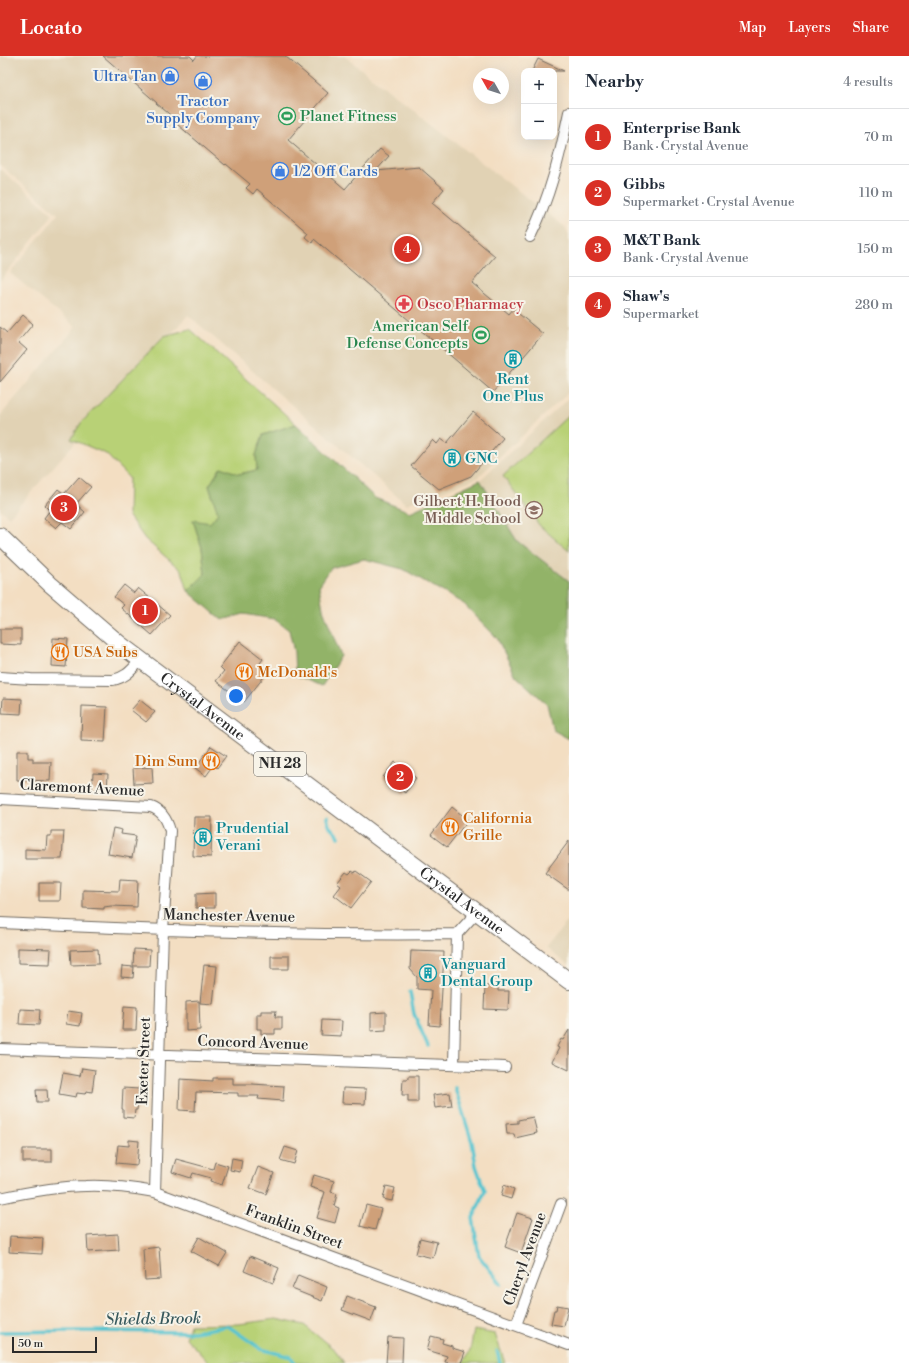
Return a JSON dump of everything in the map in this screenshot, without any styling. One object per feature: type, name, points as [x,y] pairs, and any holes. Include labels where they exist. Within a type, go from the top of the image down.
[{"type":"main road","name":"Crystal Avenue","points":[[0,536],[56,589],[141,660],[569,981]]},
{"type":"street","points":[[530,237],[538,222],[553,180],[569,112]]},
{"type":"street","points":[[0,677],[113,680],[122,678],[128,674],[141,660]]},
{"type":"street","name":"Claremont Avenue","points":[[0,799],[144,806],[157,810],[166,820],[170,831],[163,930]]},
{"type":"street","points":[[454,1065],[457,934],[477,912]]},
{"type":"street","name":"Manchester Avenue","points":[[0,924],[163,930],[392,935],[457,934]]},
{"type":"street","name":"Exeter Street","points":[[155,1192],[163,930]]},
{"type":"street","name":"Concord Avenue","points":[[0,1049],[505,1067]]},
{"type":"street","name":"Franklin Street","points":[[0,1198],[62,1187],[86,1186],[132,1188],[155,1192],[569,1345]]},
{"type":"street","name":"Cheryl Avenue","points":[[516,1325],[562,1204]]},
{"type":"shaded area","points":[[0,56],[344,56],[565,227],[569,236],[569,392],[477,478],[406,504],[188,315],[9,517],[0,509],[0,416],[76,327],[10,273],[58,214],[0,165]]},
{"type":"shaded area","points":[[0,169],[53,214],[0,281]]},
{"type":"shaded area","name":"Gilbert H. Hood Middle School","points":[[569,398],[569,581],[517,541],[480,480]]},
{"type":"shaded area","points":[[569,919],[569,966],[546,948]]},
{"type":"green space","points":[[190,329],[296,424],[263,435],[256,455],[257,470],[239,474],[221,467],[209,486],[218,513],[210,524],[193,520],[202,548],[205,574],[188,591],[182,571],[145,539],[128,515],[129,478],[106,454],[71,439],[81,423],[164,336]]},
{"type":"green space","points":[[569,415],[569,551],[540,526],[503,476]]},
{"type":"green space","points":[[296,424],[375,498],[410,512],[480,480],[517,541],[569,581],[569,739],[553,730],[547,704],[516,676],[497,638],[464,604],[403,569],[364,559],[331,568],[319,586],[323,609],[341,656],[322,686],[295,675],[294,652],[289,630],[274,619],[244,614],[222,620],[188,591],[205,574],[202,548],[193,520],[210,523],[218,513],[209,486],[221,467],[239,474],[257,470],[256,455],[263,435]]},
{"type":"green space","points":[[276,1319],[304,1325],[336,1351],[344,1363],[209,1363],[186,1338],[190,1325],[239,1324]]},
{"type":"green space","points":[[474,1330],[495,1334],[505,1363],[463,1363],[470,1351]]},
{"type":"building","points":[[103,56],[190,56],[194,60],[197,56],[285,56],[328,93],[288,140],[345,189],[380,149],[389,156],[376,171],[419,167],[444,189],[432,203],[495,256],[472,283],[509,314],[513,309],[543,334],[493,392],[314,239],[312,243],[305,237],[308,233],[257,189],[253,194],[246,188],[250,184],[178,125],[180,123]]},
{"type":"building","points":[[538,59],[564,71],[557,71],[557,68],[534,68]]},
{"type":"building","points":[[23,315],[33,324],[18,342],[27,350],[0,382],[0,327],[7,333]]},
{"type":"building","points":[[473,412],[503,438],[471,476],[439,489],[411,466],[433,440],[437,444],[441,439],[447,443]]},
{"type":"building","points":[[79,477],[91,487],[76,504],[85,512],[71,529],[62,522],[56,528],[44,518],[50,510],[45,505],[58,489],[64,494]]},
{"type":"building","points":[[124,585],[134,593],[138,588],[170,615],[152,635],[121,608],[124,605],[114,597]]},
{"type":"building","points":[[0,629],[21,629],[21,645],[0,644]]},
{"type":"building","name":"USA Subs","points":[[53,638],[68,639],[66,667],[52,666]]},
{"type":"building","name":"McDonald's","points":[[240,641],[263,659],[258,666],[267,673],[244,702],[216,681],[224,671],[220,667]]},
{"type":"building","points":[[3,698],[22,699],[21,714],[2,713]]},
{"type":"building","points":[[140,700],[155,712],[146,722],[131,710]]},
{"type":"building","points":[[82,706],[107,707],[105,742],[81,741]]},
{"type":"building","name":"Dim Sum","points":[[211,746],[226,756],[217,768],[214,765],[206,776],[195,768]]},
{"type":"building","points":[[17,751],[28,751],[28,758],[33,758],[33,762],[51,762],[50,781],[17,780]]},
{"type":"building","points":[[395,762],[416,778],[405,793],[383,777]]},
{"type":"building","points":[[152,767],[153,783],[134,784],[133,768]]},
{"type":"building","points":[[93,773],[108,774],[107,790],[92,790]]},
{"type":"building","name":"California Grille","points":[[452,807],[468,820],[447,847],[431,835]]},
{"type":"building","name":"Prudential Verani","points":[[194,817],[212,817],[211,857],[193,856]]},
{"type":"building","points":[[113,828],[122,830],[121,834],[136,836],[132,858],[108,854]]},
{"type":"building","points":[[51,831],[64,831],[62,859],[25,859],[25,849],[46,850],[47,836],[51,836]]},
{"type":"building","points":[[569,841],[569,890],[545,873]]},
{"type":"building","points":[[352,871],[355,873],[356,871],[371,882],[351,908],[334,895],[341,886],[337,883],[346,872],[349,874]]},
{"type":"building","points":[[120,879],[138,880],[137,907],[111,906],[104,907],[104,909],[83,908],[83,890],[119,891]]},
{"type":"building","points":[[39,883],[61,883],[60,901],[39,901]]},
{"type":"building","points":[[215,893],[215,908],[196,908],[196,894]]},
{"type":"building","points":[[18,948],[51,949],[50,964],[18,963]]},
{"type":"building","points":[[98,949],[99,964],[71,965],[70,950]]},
{"type":"building","points":[[134,949],[150,950],[149,966],[133,966]]},
{"type":"building","name":"Vanguard Dental Group","points":[[411,951],[444,952],[440,1026],[429,1025],[431,990],[417,989],[417,977],[410,969]]},
{"type":"building","points":[[271,956],[289,956],[289,969],[271,969]]},
{"type":"building","points":[[204,965],[217,966],[213,1004],[200,1003]]},
{"type":"building","points":[[122,966],[134,967],[133,978],[121,977]]},
{"type":"building","points":[[485,986],[498,986],[498,991],[509,991],[508,1010],[484,1009]]},
{"type":"building","points":[[199,1001],[200,1030],[186,1031],[186,1002]]},
{"type":"building","points":[[124,1006],[137,1007],[136,1030],[122,1030]]},
{"type":"building","points":[[20,1009],[40,1010],[39,1025],[19,1024]]},
{"type":"building","points":[[68,1011],[82,1013],[80,1026],[66,1024]]},
{"type":"building","points":[[261,1011],[276,1011],[275,1017],[282,1017],[282,1029],[275,1029],[275,1034],[261,1034],[261,1029],[257,1029],[257,1014],[261,1014]]},
{"type":"building","points":[[386,1012],[386,1030],[371,1031],[371,1013]]},
{"type":"building","points":[[322,1020],[342,1021],[341,1036],[321,1035]]},
{"type":"building","points":[[569,1030],[569,1070],[552,1062],[559,1048],[557,1047],[561,1039],[563,1040]]},
{"type":"building","points":[[82,1068],[95,1070],[92,1092],[86,1091],[85,1094],[77,1093],[76,1097],[59,1094],[63,1073],[80,1076]]},
{"type":"building","points":[[408,1076],[418,1076],[418,1102],[408,1102],[408,1095],[402,1095],[403,1079],[408,1079]]},
{"type":"building","points":[[213,1078],[233,1078],[233,1084],[284,1086],[283,1101],[258,1099],[259,1096],[238,1096],[238,1093],[196,1092],[195,1111],[179,1110],[180,1079],[213,1081]]},
{"type":"building","points":[[123,1088],[139,1089],[137,1110],[135,1110],[134,1118],[123,1117]]},
{"type":"building","points":[[343,1088],[366,1089],[365,1104],[342,1103]]},
{"type":"building","points":[[36,1090],[47,1090],[48,1102],[37,1102]]},
{"type":"building","points":[[450,1093],[452,1106],[435,1108],[433,1095]]},
{"type":"building","points":[[533,1117],[537,1133],[515,1138],[514,1134],[507,1134],[506,1124],[518,1123],[518,1120]]},
{"type":"building","points":[[129,1140],[139,1141],[137,1165],[116,1163],[118,1145],[129,1146]]},
{"type":"building","points":[[285,1147],[298,1151],[294,1164],[280,1160]]},
{"type":"building","points":[[23,1149],[52,1149],[52,1162],[23,1162]]},
{"type":"building","points":[[232,1158],[242,1160],[240,1172],[230,1170]]},
{"type":"building","points":[[176,1159],[213,1169],[215,1162],[228,1166],[222,1185],[210,1181],[211,1178],[193,1173],[191,1178],[172,1172]]},
{"type":"building","points":[[258,1167],[274,1173],[266,1194],[250,1188]]},
{"type":"building","points":[[314,1175],[334,1181],[331,1192],[337,1194],[334,1206],[339,1208],[335,1223],[317,1218],[325,1192],[310,1187]]},
{"type":"building","points":[[504,1185],[514,1189],[511,1199],[501,1196]]},
{"type":"building","points":[[386,1186],[395,1188],[392,1201],[383,1199]]},
{"type":"building","points":[[366,1205],[381,1209],[375,1230],[360,1226]]},
{"type":"building","points":[[517,1213],[533,1218],[521,1253],[505,1247]]},
{"type":"building","points":[[118,1234],[119,1250],[88,1252],[87,1236]]},
{"type":"building","points":[[10,1236],[43,1238],[42,1254],[9,1252]]},
{"type":"building","points":[[199,1237],[227,1253],[219,1266],[191,1251]]},
{"type":"building","points":[[420,1238],[437,1242],[433,1258],[416,1254]]},
{"type":"building","points":[[159,1247],[161,1279],[145,1280],[143,1249]]},
{"type":"building","points":[[250,1256],[279,1268],[273,1283],[244,1271]]},
{"type":"building","points":[[298,1275],[327,1287],[322,1301],[292,1289]]},
{"type":"building","points":[[347,1296],[376,1307],[371,1321],[342,1310]]},
{"type":"building","points":[[557,1305],[568,1307],[564,1326],[551,1324],[554,1310],[556,1310]]},
{"type":"building","points":[[431,1336],[443,1339],[442,1343],[465,1352],[461,1363],[445,1362],[447,1356],[427,1350]]},
{"type":"building","points":[[388,1337],[403,1338],[402,1363],[386,1363]]},
{"type":"waterway","points":[[327,818],[329,826],[339,837]]},
{"type":"waterway","points":[[410,992],[414,1014],[428,1046]]},
{"type":"waterway","points":[[455,1088],[472,1142],[476,1166],[485,1191],[473,1218],[479,1256],[501,1284]]},
{"type":"waterway","name":"Shields Brook","points":[[0,1332],[194,1332],[228,1326],[261,1349],[291,1357],[295,1363]]},
{"type":"waterway","points":[[497,1351],[500,1363]]},
{"type":"place","name":"Ultra Tan","points":[[170,76]]},
{"type":"place","name":"Tractor Supply Company","points":[[203,81]]},
{"type":"place","name":"Planet Fitness","points":[[287,116]]},
{"type":"place","name":"1/2 Off Cards","points":[[280,171]]},
{"type":"place","name":"Shaw's","points":[[407,249]]},
{"type":"place","name":"Osco Pharmacy","points":[[404,304]]},
{"type":"place","name":"American Self Defense Concepts","points":[[481,335]]},
{"type":"place","name":"Rent One Plus","points":[[513,359]]},
{"type":"place","name":"GNC","points":[[452,458]]},
{"type":"place","name":"M&T Bank","points":[[64,508]]},
{"type":"place","name":"Gilbert H. Hood Middle School","points":[[534,510]]},
{"type":"place","name":"Enterprise Bank","points":[[145,611]]},
{"type":"place","name":"USA Subs","points":[[60,652]]},
{"type":"place","name":"McDonald's","points":[[244,672]]},
{"type":"place","name":"Dim Sum","points":[[211,761]]},
{"type":"place","name":"Gibbs","points":[[400,777]]},
{"type":"place","name":"California Grille","points":[[450,827]]},
{"type":"place","name":"Prudential Verani","points":[[203,837]]},
{"type":"place","name":"Vanguard Dental Group","points":[[428,973]]}]
